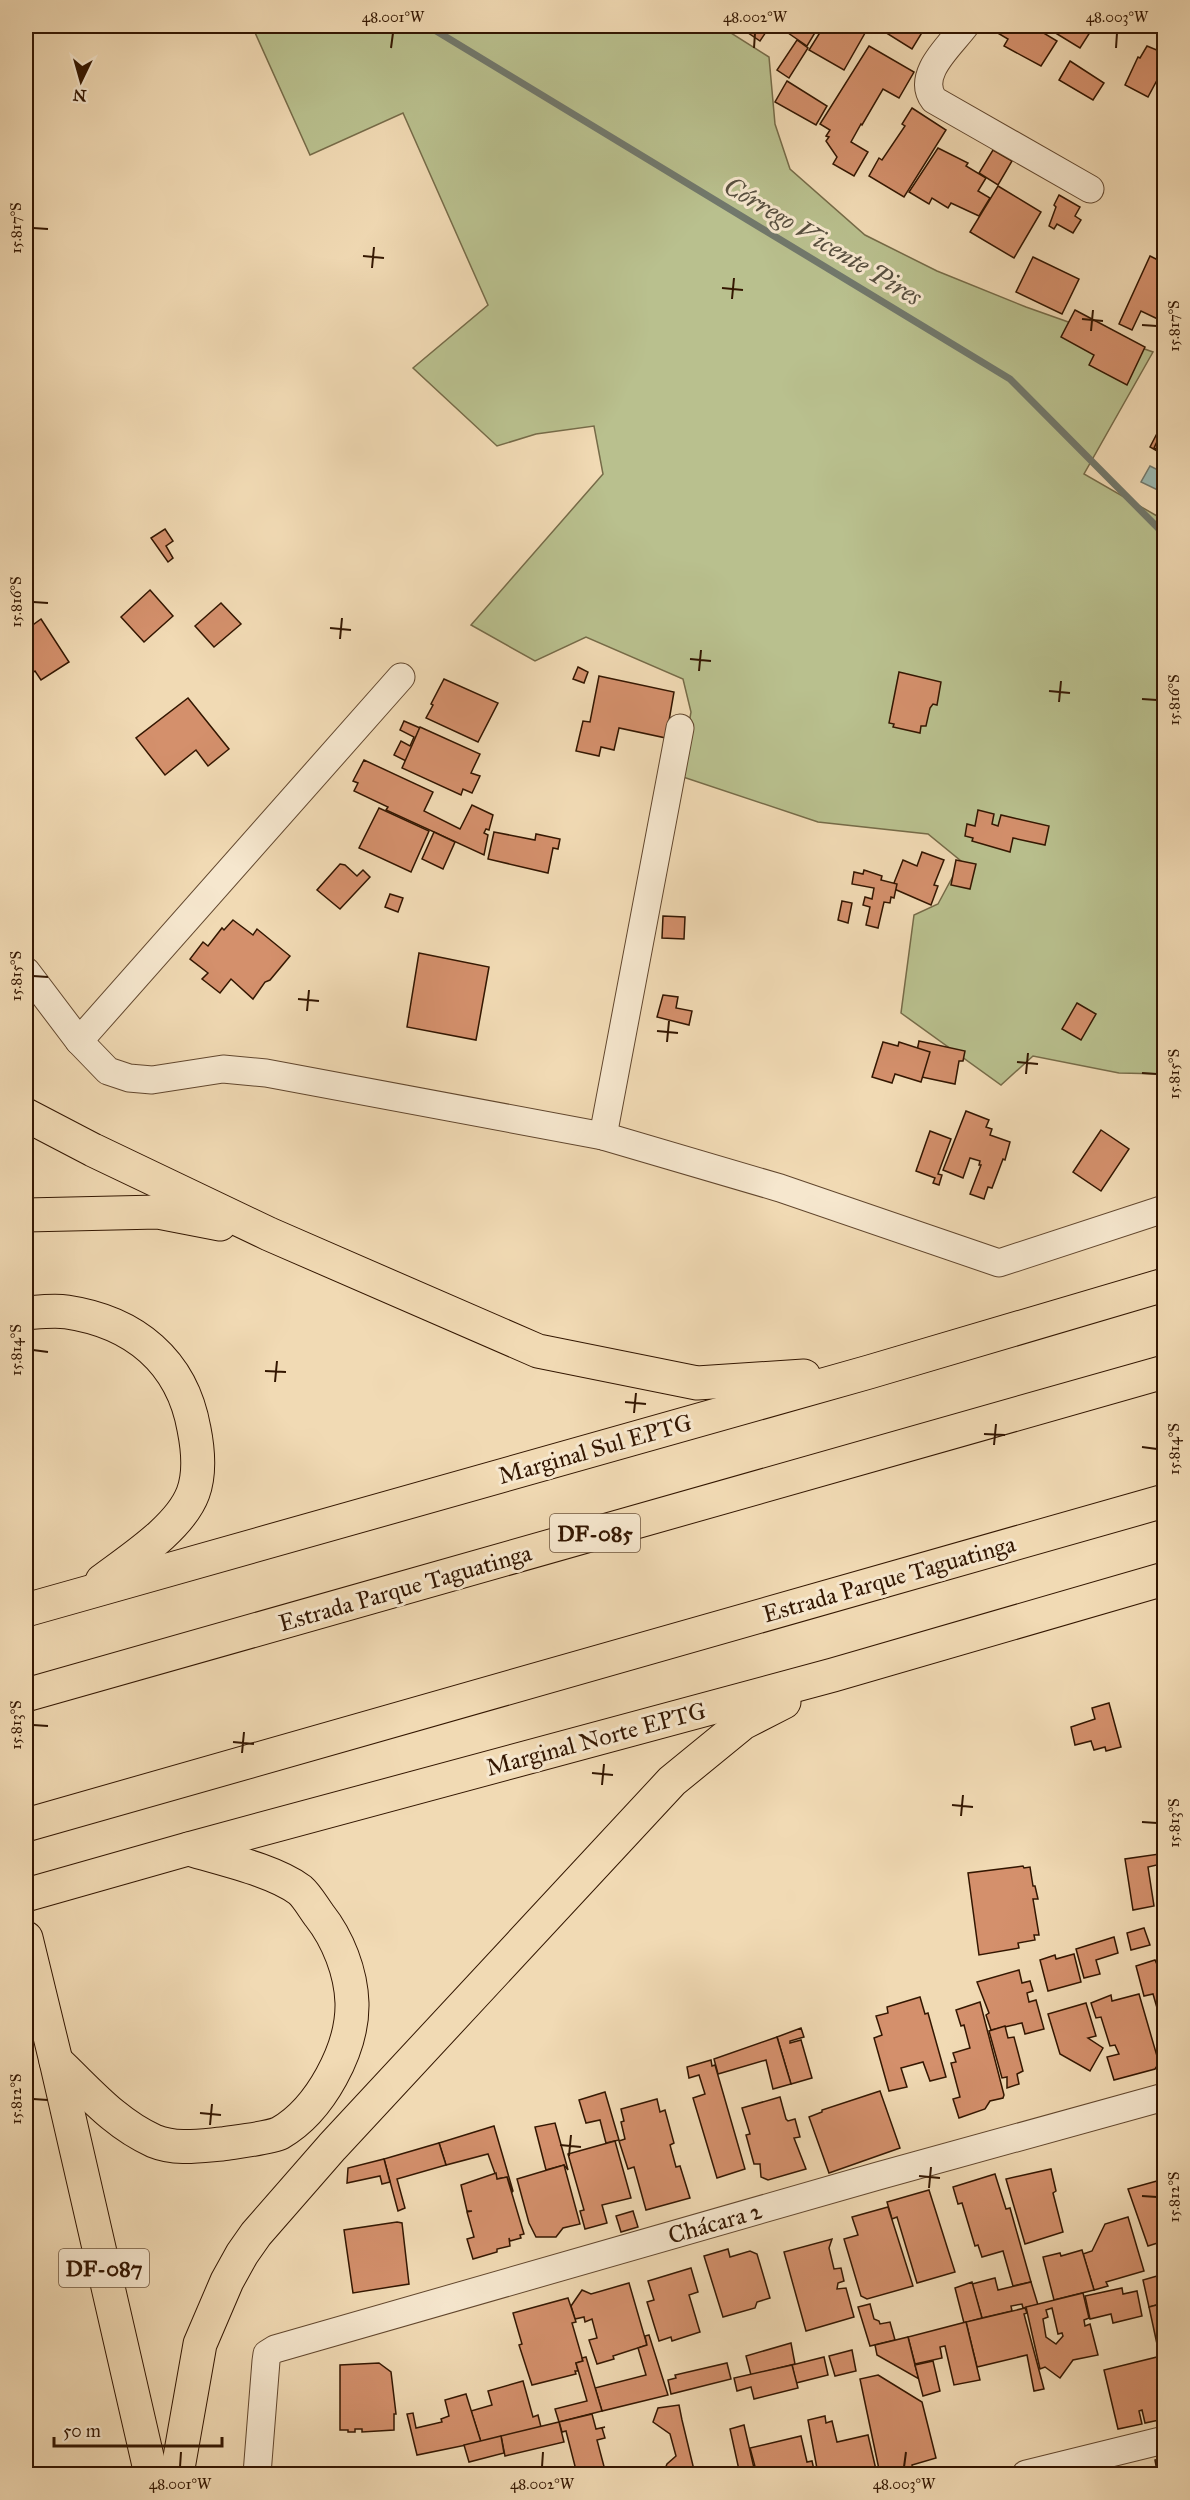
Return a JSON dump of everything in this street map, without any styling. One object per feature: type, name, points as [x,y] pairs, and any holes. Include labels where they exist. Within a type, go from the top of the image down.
[{"type":"main road","points":[[26,1115],[93,1150],[268,1234],[538,1351],[697,1383],[869,1372]]},
{"type":"main road","points":[[26,1215],[158,1212],[268,1234]]},
{"type":"main road","name":"Marginal Sul EPTG","points":[[26,1610],[869,1372],[1164,1286]]},
{"type":"main road","points":[[26,1313],[65,1312],[105,1321],[147,1343],[175,1374],[190,1406],[196,1439],[198,1473],[193,1493],[178,1518],[86,1593]]},
{"type":"main road","name":"Estrada Parque Taguatinga","points":[[26,1695],[1164,1372]]},
{"type":"main road","name":"Estrada Parque Taguatinga","points":[[26,1825],[1164,1501]]},
{"type":"main road","name":"Marginal Norte EPTG","points":[[26,1895],[833,1675],[1164,1579]]},
{"type":"main road","points":[[177,2475],[200,2344],[227,2281],[256,2234],[340,2138],[672,1781],[743,1723],[833,1675]]},
{"type":"main road","points":[[56,2061],[125,2126],[157,2142],[184,2148],[279,2133],[310,2107],[332,2080],[346,2043],[352,2004],[346,1968],[330,1928],[300,1890],[257,1869],[188,1849]]},
{"type":"main road","name":"DF-087","points":[[26,1938],[151,2475]]},
{"type":"street","points":[[965,26],[931,71],[927,84],[934,100],[1090,189]]},
{"type":"street","points":[[79,1041],[400,677]]},
{"type":"street","points":[[603,1136],[680,728]]},
{"type":"street","points":[[26,971],[79,1041],[108,1071],[129,1078],[152,1080],[224,1070],[266,1073],[603,1136],[780,1188],[999,1263],[1164,1209]]},
{"type":"street","name":"Chácara 2","points":[[256,2475],[267,2354],[275,2349],[822,2192],[1164,2097]]},
{"type":"street","points":[[1026,2475],[1060,2470],[1164,2440]]},
{"type":"green space","points":[[252,26],[720,26],[769,57],[775,124],[790,169],[865,235],[937,271],[1026,307],[1153,352],[1084,474],[1164,520],[1164,1074],[1119,1073],[1033,1056],[1001,1085],[901,1013],[914,915],[938,904],[961,861],[928,834],[818,822],[680,776],[691,712],[683,679],[586,637],[535,661],[471,625],[603,474],[594,426],[536,434],[497,446],[413,368],[488,305],[403,113],[310,155]]},
{"type":"water","points":[[1150,466],[1164,473],[1164,493],[1141,482]]},
{"type":"building","points":[[738,26],[770,26],[760,41]]},
{"type":"building","points":[[778,26],[819,26],[807,46]]},
{"type":"building","points":[[824,26],[869,26],[844,70],[809,50]]},
{"type":"building","points":[[882,26],[926,26],[912,49],[880,29]]},
{"type":"building","points":[[998,26],[1032,26],[1057,41],[1041,66],[1004,46],[1008,39],[996,32],[1000,27]]},
{"type":"building","points":[[1048,26],[1094,26],[1080,48],[1049,29],[1051,27]]},
{"type":"building","points":[[797,40],[808,48],[789,78],[777,70]]},
{"type":"building","points":[[869,46],[914,72],[899,98],[883,89],[861,124],[851,142],[868,152],[854,176],[833,164],[837,157],[826,141],[830,130],[820,124]]},
{"type":"building","points":[[1147,46],[1164,53],[1164,67],[1148,97],[1125,85],[1138,57],[1140,58]]},
{"type":"building","points":[[1070,61],[1104,83],[1093,100],[1059,80]]},
{"type":"building","points":[[787,81],[827,106],[816,125],[775,102]]},
{"type":"building","points":[[912,108],[946,130],[904,197],[869,176],[879,158],[882,160],[905,126],[902,124]]},
{"type":"building","points":[[938,148],[968,163],[966,166],[986,178],[978,191],[990,198],[979,216],[951,203],[948,208],[932,198],[929,204],[909,192]]},
{"type":"building","points":[[993,150],[1012,161],[998,185],[979,173]]},
{"type":"building","points":[[998,186],[1041,212],[1014,258],[970,232]]},
{"type":"building","points":[[1059,195],[1080,207],[1075,216],[1081,220],[1073,233],[1057,224],[1054,229],[1049,226]]},
{"type":"building","points":[[1150,256],[1164,263],[1164,322],[1141,311],[1132,330],[1119,324]]},
{"type":"building","points":[[1033,257],[1079,279],[1062,314],[1016,292]]},
{"type":"building","points":[[1075,310],[1145,347],[1127,385],[1089,365],[1094,355],[1061,337]]},
{"type":"building","points":[[1164,420],[1164,455],[1150,447]]},
{"type":"building","points":[[1164,427],[1164,453],[1154,448]]},
{"type":"building","points":[[165,529],[173,541],[166,546],[173,558],[168,562],[151,538]]},
{"type":"building","points":[[150,590],[173,616],[144,642],[121,617]]},
{"type":"building","points":[[221,603],[241,624],[214,647],[195,626]]},
{"type":"building","points":[[41,619],[69,662],[41,680],[35,671],[26,678],[26,630]]},
{"type":"building","points":[[578,667],[588,672],[584,683],[573,679]]},
{"type":"building","points":[[899,672],[941,682],[937,705],[933,704],[930,708],[926,726],[921,726],[920,733],[893,727],[894,724],[889,723]]},
{"type":"building","points":[[599,676],[674,692],[666,738],[619,728],[614,750],[601,747],[599,756],[576,751],[583,721],[590,722]]},
{"type":"building","points":[[444,679],[498,703],[478,742],[426,718]]},
{"type":"building","points":[[188,698],[229,749],[208,766],[196,750],[165,775],[136,738]]},
{"type":"building","points":[[404,721],[420,728],[406,761],[394,755],[401,741],[410,746],[414,737],[400,730]]},
{"type":"building","points":[[420,727],[480,754],[471,773],[480,776],[472,793],[463,789],[461,795],[402,768]]},
{"type":"building","points":[[364,760],[433,792],[424,811],[460,829],[472,805],[493,815],[489,830],[486,829],[484,833],[488,835],[484,855],[386,810],[388,807],[354,791],[358,783],[353,781]]},
{"type":"building","points":[[379,808],[429,831],[411,872],[359,848]]},
{"type":"building","points":[[978,810],[994,814],[992,824],[998,826],[1001,815],[1049,826],[1045,845],[1013,838],[1010,852],[972,841],[973,838],[965,836],[967,824],[975,826]]},
{"type":"building","points":[[434,832],[455,842],[443,869],[422,859]]},
{"type":"building","points":[[494,832],[535,840],[536,834],[560,839],[558,849],[553,848],[548,873],[488,859]]},
{"type":"building","points":[[922,852],[944,860],[934,885],[938,886],[931,905],[892,888],[903,860],[917,866]]},
{"type":"building","points":[[956,860],[976,864],[970,889],[951,885]]},
{"type":"building","points":[[340,864],[345,865],[357,876],[363,870],[370,877],[340,909],[317,890]]},
{"type":"building","points":[[864,870],[882,876],[881,880],[897,884],[894,898],[891,897],[890,903],[884,902],[878,928],[866,925],[870,907],[863,905],[865,897],[872,899],[874,888],[852,884],[854,872],[863,874]]},
{"type":"building","points":[[390,894],[403,898],[398,912],[385,907]]},
{"type":"building","points":[[842,901],[852,903],[848,923],[838,920]]},
{"type":"building","points":[[663,916],[685,917],[684,939],[662,938]]},
{"type":"building","points":[[233,920],[253,935],[257,929],[290,956],[270,980],[265,982],[253,999],[231,979],[220,993],[202,979],[208,973],[190,959],[203,942],[208,946],[222,928],[224,930]]},
{"type":"building","points":[[419,953],[489,967],[476,1040],[407,1027]]},
{"type":"building","points":[[663,995],[678,997],[676,1008],[692,1011],[689,1025],[657,1017]]},
{"type":"building","points":[[1077,1003],[1096,1014],[1081,1040],[1062,1029]]},
{"type":"building","points":[[919,1041],[965,1051],[963,1061],[959,1061],[955,1084],[912,1075]]},
{"type":"building","points":[[883,1042],[898,1046],[899,1042],[930,1052],[921,1082],[895,1074],[892,1083],[872,1077]]},
{"type":"building","points":[[966,1111],[989,1120],[986,1127],[992,1129],[990,1135],[1010,1142],[1005,1160],[1003,1159],[992,1188],[988,1187],[984,1199],[970,1194],[981,1165],[979,1165],[980,1161],[970,1158],[963,1178],[943,1170]]},
{"type":"building","points":[[1101,1130],[1129,1149],[1101,1191],[1073,1172]]},
{"type":"building","points":[[930,1131],[951,1139],[938,1174],[942,1175],[939,1185],[933,1183],[935,1178],[916,1171]]},
{"type":"building","points":[[1109,1703],[1121,1747],[1106,1751],[1105,1747],[1094,1750],[1091,1741],[1075,1745],[1071,1727],[1095,1719],[1092,1708]]},
{"type":"building","points":[[1159,1854],[1161,1864],[1148,1867],[1154,1906],[1133,1910],[1125,1859]]},
{"type":"building","points":[[1023,1866],[1024,1868],[1030,1867],[1033,1886],[1035,1886],[1038,1899],[1033,1899],[1039,1935],[1034,1935],[1035,1940],[1018,1943],[1019,1948],[979,1955],[968,1873]]},
{"type":"building","points":[[1144,1928],[1150,1945],[1131,1950],[1127,1933]]},
{"type":"building","points":[[1114,1937],[1118,1953],[1096,1960],[1100,1974],[1084,1978],[1076,1949]]},
{"type":"building","points":[[1074,1954],[1081,1982],[1048,1991],[1040,1960],[1055,1955],[1056,1959]]},
{"type":"building","points":[[1155,1960],[1160,1971],[1164,1970],[1164,2032],[1153,1994],[1144,1996],[1136,1966]]},
{"type":"building","points":[[1019,1970],[1022,1983],[1030,1981],[1033,1991],[1027,1993],[1029,2002],[1036,2000],[1044,2029],[1025,2034],[1022,2023],[991,2030],[986,2015],[989,2013],[977,1982]]},
{"type":"building","points":[[1139,1994],[1159,2063],[1155,2069],[1114,2080],[1107,2057],[1119,2054],[1115,2045],[1110,2046],[1101,2017],[1096,2018],[1091,2003],[1111,1995],[1112,2001]]},
{"type":"building","points":[[920,1997],[925,2014],[928,2013],[946,2077],[930,2081],[923,2062],[901,2068],[907,2087],[889,2091],[874,2038],[882,2035],[876,2016],[888,2013],[887,2007]]},
{"type":"building","points":[[980,2002],[1004,2095],[1003,2098],[990,2101],[985,2109],[959,2118],[953,2099],[960,2097],[951,2063],[956,2062],[953,2053],[970,2048],[964,2025],[961,2026],[956,2010]]},
{"type":"building","points":[[1086,2003],[1096,2036],[1088,2038],[1103,2048],[1090,2071],[1060,2054],[1048,2014]]},
{"type":"building","points":[[1005,2026],[1008,2038],[1014,2037],[1023,2071],[1017,2074],[1019,2084],[1007,2088],[1007,2077],[1002,2078],[989,2031]]},
{"type":"building","points":[[801,2028],[804,2037],[790,2041],[790,2043],[801,2040],[812,2078],[791,2084],[777,2037]]},
{"type":"building","points":[[777,2037],[791,2084],[773,2089],[766,2060],[718,2074],[714,2059]]},
{"type":"building","points":[[711,2060],[712,2066],[715,2065],[745,2169],[717,2178],[693,2098],[705,2094],[699,2075],[689,2078],[687,2067]]},
{"type":"building","points":[[880,2091],[900,2148],[829,2173],[809,2117],[822,2110]]},
{"type":"building","points":[[605,2092],[619,2140],[606,2143],[600,2120],[586,2123],[579,2100]]},
{"type":"building","points":[[780,2097],[786,2119],[788,2121],[795,2119],[800,2137],[794,2138],[806,2169],[768,2180],[761,2177],[760,2164],[754,2164],[746,2135],[750,2134],[742,2108]]},
{"type":"building","points":[[657,2099],[660,2112],[665,2110],[674,2143],[670,2145],[676,2167],[680,2166],[690,2198],[646,2210],[634,2167],[628,2169],[619,2141],[625,2139],[621,2109]]},
{"type":"building","points":[[555,2123],[568,2170],[564,2165],[546,2170],[535,2127]]},
{"type":"building","points":[[494,2126],[512,2192],[507,2177],[497,2179],[488,2154],[446,2165],[439,2143]]},
{"type":"building","points":[[615,2141],[631,2198],[602,2205],[607,2223],[585,2229],[580,2211],[584,2210],[568,2154]]},
{"type":"building","points":[[439,2143],[446,2165],[397,2179],[405,2208],[398,2211],[384,2159]]},
{"type":"building","points":[[384,2159],[390,2182],[382,2184],[380,2176],[347,2183],[348,2168]]},
{"type":"building","points":[[564,2165],[580,2224],[563,2228],[556,2237],[536,2237],[529,2223],[517,2179]]},
{"type":"building","points":[[1051,2169],[1056,2191],[1053,2193],[1063,2232],[1025,2244],[1006,2179]]},
{"type":"building","points":[[496,2173],[497,2179],[507,2177],[524,2234],[520,2235],[521,2238],[510,2241],[509,2238],[510,2246],[473,2259],[467,2239],[474,2237],[467,2212],[472,2211],[467,2211],[461,2185]]},
{"type":"building","points":[[995,2174],[1006,2209],[1010,2208],[1031,2282],[1013,2286],[1003,2251],[982,2257],[978,2245],[975,2246],[962,2203],[958,2204],[953,2187]]},
{"type":"building","points":[[1164,2179],[1164,2241],[1148,2246],[1128,2189]]},
{"type":"building","points":[[929,2190],[955,2272],[917,2283],[897,2217],[892,2219],[887,2202]]},
{"type":"building","points":[[888,2207],[913,2286],[867,2299],[861,2296],[844,2239],[858,2235],[852,2217]]},
{"type":"building","points":[[633,2211],[638,2227],[621,2232],[616,2216]]},
{"type":"building","points":[[1128,2217],[1144,2271],[1106,2282],[1108,2286],[1094,2290],[1083,2254],[1092,2251],[1105,2224]]},
{"type":"building","points":[[402,2223],[409,2284],[353,2293],[344,2230]]},
{"type":"building","points":[[832,2239],[829,2248],[834,2269],[841,2268],[844,2281],[838,2283],[837,2289],[846,2288],[854,2317],[806,2331],[784,2252]]},
{"type":"building","points":[[728,2249],[730,2257],[750,2251],[757,2254],[770,2298],[757,2302],[755,2308],[723,2317],[704,2256]]},
{"type":"building","points":[[1082,2250],[1094,2290],[1054,2300],[1043,2257],[1060,2253],[1061,2256]]},
{"type":"building","points":[[691,2268],[698,2292],[689,2295],[700,2332],[672,2341],[671,2337],[659,2341],[647,2302],[654,2300],[648,2281]]},
{"type":"building","points":[[1164,2274],[1164,2303],[1149,2307],[1143,2280]]},
{"type":"building","points":[[995,2278],[998,2290],[1031,2282],[1038,2305],[1023,2308],[1022,2304],[1011,2306],[1012,2311],[982,2318],[972,2284]]},
{"type":"building","points":[[972,2282],[982,2318],[964,2323],[955,2288]]},
{"type":"building","points":[[629,2283],[647,2345],[597,2364],[589,2340],[597,2338],[592,2319],[585,2322],[584,2317],[575,2319],[571,2306],[582,2290],[591,2294]]},
{"type":"building","points":[[1122,2288],[1123,2294],[1137,2291],[1142,2316],[1113,2323],[1111,2314],[1090,2319],[1085,2296]]},
{"type":"building","points":[[1083,2293],[1089,2318],[1084,2320],[1085,2326],[1090,2324],[1098,2355],[1073,2360],[1060,2378],[1045,2367],[1040,2369],[1026,2307]],"holes":[[[1052,2308],[1058,2334],[1062,2333],[1063,2336],[1056,2344],[1046,2337],[1043,2319],[1048,2317],[1046,2310]]]},
{"type":"building","points":[[568,2298],[576,2322],[572,2323],[583,2361],[576,2363],[578,2371],[575,2371],[576,2374],[532,2385],[519,2345],[522,2344],[513,2313]]},
{"type":"building","points":[[1164,2303],[1164,2342],[1157,2344],[1149,2307]]},
{"type":"building","points":[[870,2304],[874,2319],[880,2324],[890,2322],[895,2340],[870,2346],[858,2307]]},
{"type":"building","points":[[1025,2308],[1027,2313],[1024,2314],[1044,2389],[1034,2391],[1027,2355],[977,2367],[966,2322]]},
{"type":"building","points":[[966,2322],[980,2380],[954,2385],[945,2346],[940,2347],[942,2358],[915,2364],[908,2337]]},
{"type":"building","points":[[649,2335],[668,2395],[602,2411],[595,2388],[646,2375],[638,2348],[647,2345],[645,2336]]},
{"type":"building","points":[[908,2337],[919,2379],[877,2355],[875,2345]]},
{"type":"building","points":[[791,2343],[795,2364],[751,2375],[746,2356]]},
{"type":"building","points":[[852,2350],[856,2371],[835,2376],[829,2356]]},
{"type":"building","points":[[586,2357],[602,2411],[559,2422],[555,2409],[587,2401],[576,2363],[583,2361],[582,2358]]},
{"type":"building","points":[[824,2357],[828,2375],[796,2383],[792,2365]]},
{"type":"building","points":[[1157,2357],[1164,2391],[1164,2419],[1145,2423],[1142,2410],[1139,2411],[1142,2424],[1118,2429],[1104,2370]]},
{"type":"building","points":[[933,2361],[940,2391],[923,2396],[915,2365]]},
{"type":"building","points":[[379,2363],[391,2372],[396,2414],[394,2414],[394,2430],[362,2432],[362,2429],[355,2429],[355,2432],[348,2432],[348,2430],[340,2430],[340,2365]]},
{"type":"building","points":[[727,2363],[731,2379],[671,2394],[668,2380],[676,2378],[675,2375]]},
{"type":"building","points":[[792,2365],[798,2388],[754,2399],[751,2387],[737,2391],[734,2378]]},
{"type":"building","points":[[878,2375],[922,2402],[936,2458],[912,2465],[914,2474],[880,2474],[860,2379]]},
{"type":"building","points":[[523,2381],[533,2417],[538,2415],[541,2427],[481,2442],[471,2411],[492,2405],[488,2391]]},
{"type":"building","points":[[466,2394],[481,2442],[417,2455],[407,2414],[413,2413],[416,2428],[442,2422],[441,2419],[449,2416],[445,2400]]},
{"type":"building","points":[[679,2405],[695,2474],[663,2474],[667,2464],[676,2456],[670,2434],[653,2422],[658,2408]]},
{"type":"building","points":[[592,2414],[596,2429],[605,2427],[602,2428],[605,2438],[597,2440],[606,2474],[577,2474],[566,2431],[562,2432],[559,2422]]},
{"type":"building","points":[[825,2416],[826,2423],[832,2421],[837,2442],[868,2435],[877,2474],[818,2474],[808,2420]]},
{"type":"building","points":[[559,2422],[564,2442],[505,2456],[501,2436]]},
{"type":"building","points":[[744,2425],[754,2468],[739,2470],[730,2429]]},
{"type":"building","points":[[501,2436],[504,2453],[469,2462],[464,2445]]},
{"type":"building","points":[[801,2436],[807,2462],[812,2461],[815,2474],[757,2474],[750,2448]]},
{"type":"building","points":[[1164,2458],[1164,2474],[1143,2474],[1157,2471],[1155,2460]]},
{"type":"building","points":[[713,2467],[715,2474],[699,2474],[698,2471]]},
{"type":"building","points":[[448,2468],[449,2474],[416,2474]]},
{"type":"building","points":[[754,2468],[756,2474],[737,2474],[742,2471]]},
{"type":"building","points":[[633,2469],[634,2474],[611,2474],[617,2473]]},
{"type":"waterway","name":"Córrego Vicente Pires","points":[[428,26],[1010,379],[1164,534]]}]
